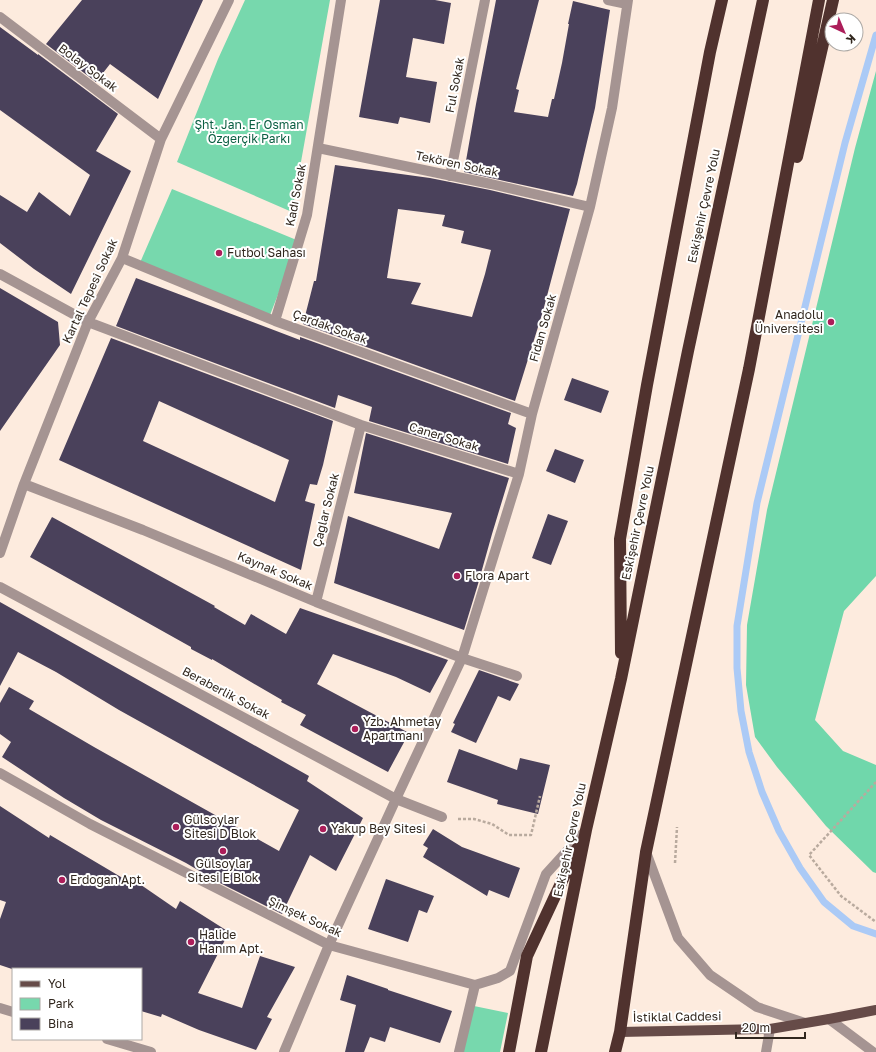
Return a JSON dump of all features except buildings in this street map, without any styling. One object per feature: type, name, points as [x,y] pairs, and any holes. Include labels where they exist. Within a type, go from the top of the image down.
[{"type":"highway","points":[[621,678],[620,539],[648,377],[710,52],[722,0]]},
{"type":"highway","name":"Eskişehir Çevre Yolu","points":[[541,1052],[586,830],[621,678],[762,0]]},
{"type":"highway","points":[[749,369],[819,0]]},
{"type":"highway","points":[[615,1052],[620,1032],[646,852],[749,369],[833,0]]},
{"type":"highway","points":[[508,1052],[527,956],[586,830]]},
{"type":"main road","name":"İstiklal Caddesi","points":[[620,1032],[770,1029],[829,1020],[876,1010]]},
{"type":"street","name":"Kartal Tepesi Sokak","points":[[0,553],[24,484],[88,322],[122,258],[161,139],[229,0]]},
{"type":"street","name":"Kadı Sokak","points":[[275,321],[307,215],[341,0]]},
{"type":"street","name":"Ful Sokak","points":[[450,176],[485,0]]},
{"type":"street","points":[[608,0],[627,2]]},
{"type":"street","name":"Fidan Sokak","points":[[284,1052],[329,944],[462,658],[519,474],[532,414],[590,207],[612,108],[627,2]]},
{"type":"street","name":"Bolay Sokak","points":[[0,18],[161,139]]},
{"type":"street","name":"Tekören Sokak","points":[[318,148],[491,184],[590,207]]},
{"type":"street","name":"Çardak Sokak","points":[[122,258],[275,321],[532,414]]},
{"type":"street","name":"Caner Sokak","points":[[0,274],[88,322],[361,425],[519,474]]},
{"type":"street","name":"Çağlar Sokak","points":[[316,602],[361,425]]},
{"type":"street","name":"Kaynak Sokak","points":[[24,484],[143,530],[316,602],[462,658],[517,676]]},
{"type":"street","name":"Beraberlik Sokak","points":[[0,587],[396,799],[442,817]]},
{"type":"street","name":"Şimşek Sokak","points":[[0,773],[90,824],[329,944],[475,985]]},
{"type":"street","points":[[459,1052],[475,985],[498,978],[510,971],[546,874],[586,830]]},
{"type":"street","points":[[646,852],[678,938],[710,975],[757,1007],[805,1023]]},
{"type":"street","points":[[0,1008],[12,1012]]},
{"type":"street","points":[[829,1020],[873,1052]]},
{"type":"street","points":[[766,1052],[770,1029]]},
{"type":"street","points":[[110,1040],[152,1052]]},
{"type":"path","points":[[876,782],[809,855],[841,896],[876,922]]},
{"type":"path","points":[[442,817],[451,820],[474,819],[492,824],[508,835],[531,835],[540,796]]},
{"type":"path","points":[[675,863],[677,827]]},
{"type":"green space","name":"Şht. Jan. Er Osman Özgerçik Parkı","points":[[245,0],[330,0],[292,212],[177,162],[218,59]]},
{"type":"green space","points":[[876,71],[876,576],[844,611],[815,720],[843,751],[876,765],[876,873],[873,872],[826,826],[777,767],[755,737],[746,685],[747,625],[767,510],[855,148]]},
{"type":"green space","name":"Futbol Sahası","points":[[172,189],[299,241],[270,315],[139,265]]},
{"type":"green space","points":[[474,1006],[508,1013],[500,1052],[463,1052]]},
{"type":"waterway","points":[[876,35],[845,143],[757,503],[737,626],[737,668],[741,711],[749,752],[762,792],[779,831],[800,868],[824,902],[853,926],[876,934]]},
{"type":"place","name":"Futbol Sahası","points":[[219,253]]},
{"type":"place","name":"Anadolu Üniversitesi","points":[[831,322]]},
{"type":"place","name":"Flora Apart","points":[[457,576]]},
{"type":"place","name":"Yzb. Ahmetay Apartmanı","points":[[355,729]]},
{"type":"place","name":"Gülsoylar Sitesi D Blok","points":[[176,827]]},
{"type":"place","name":"Yakup Bey Sitesi","points":[[323,829]]},
{"type":"place","name":"Gülsoylar Sitesi E Blok","points":[[223,851]]},
{"type":"place","name":"Erdoğan Apt.","points":[[62,880]]},
{"type":"place","name":"Halide Hanım Apt.","points":[[191,942]]}]
